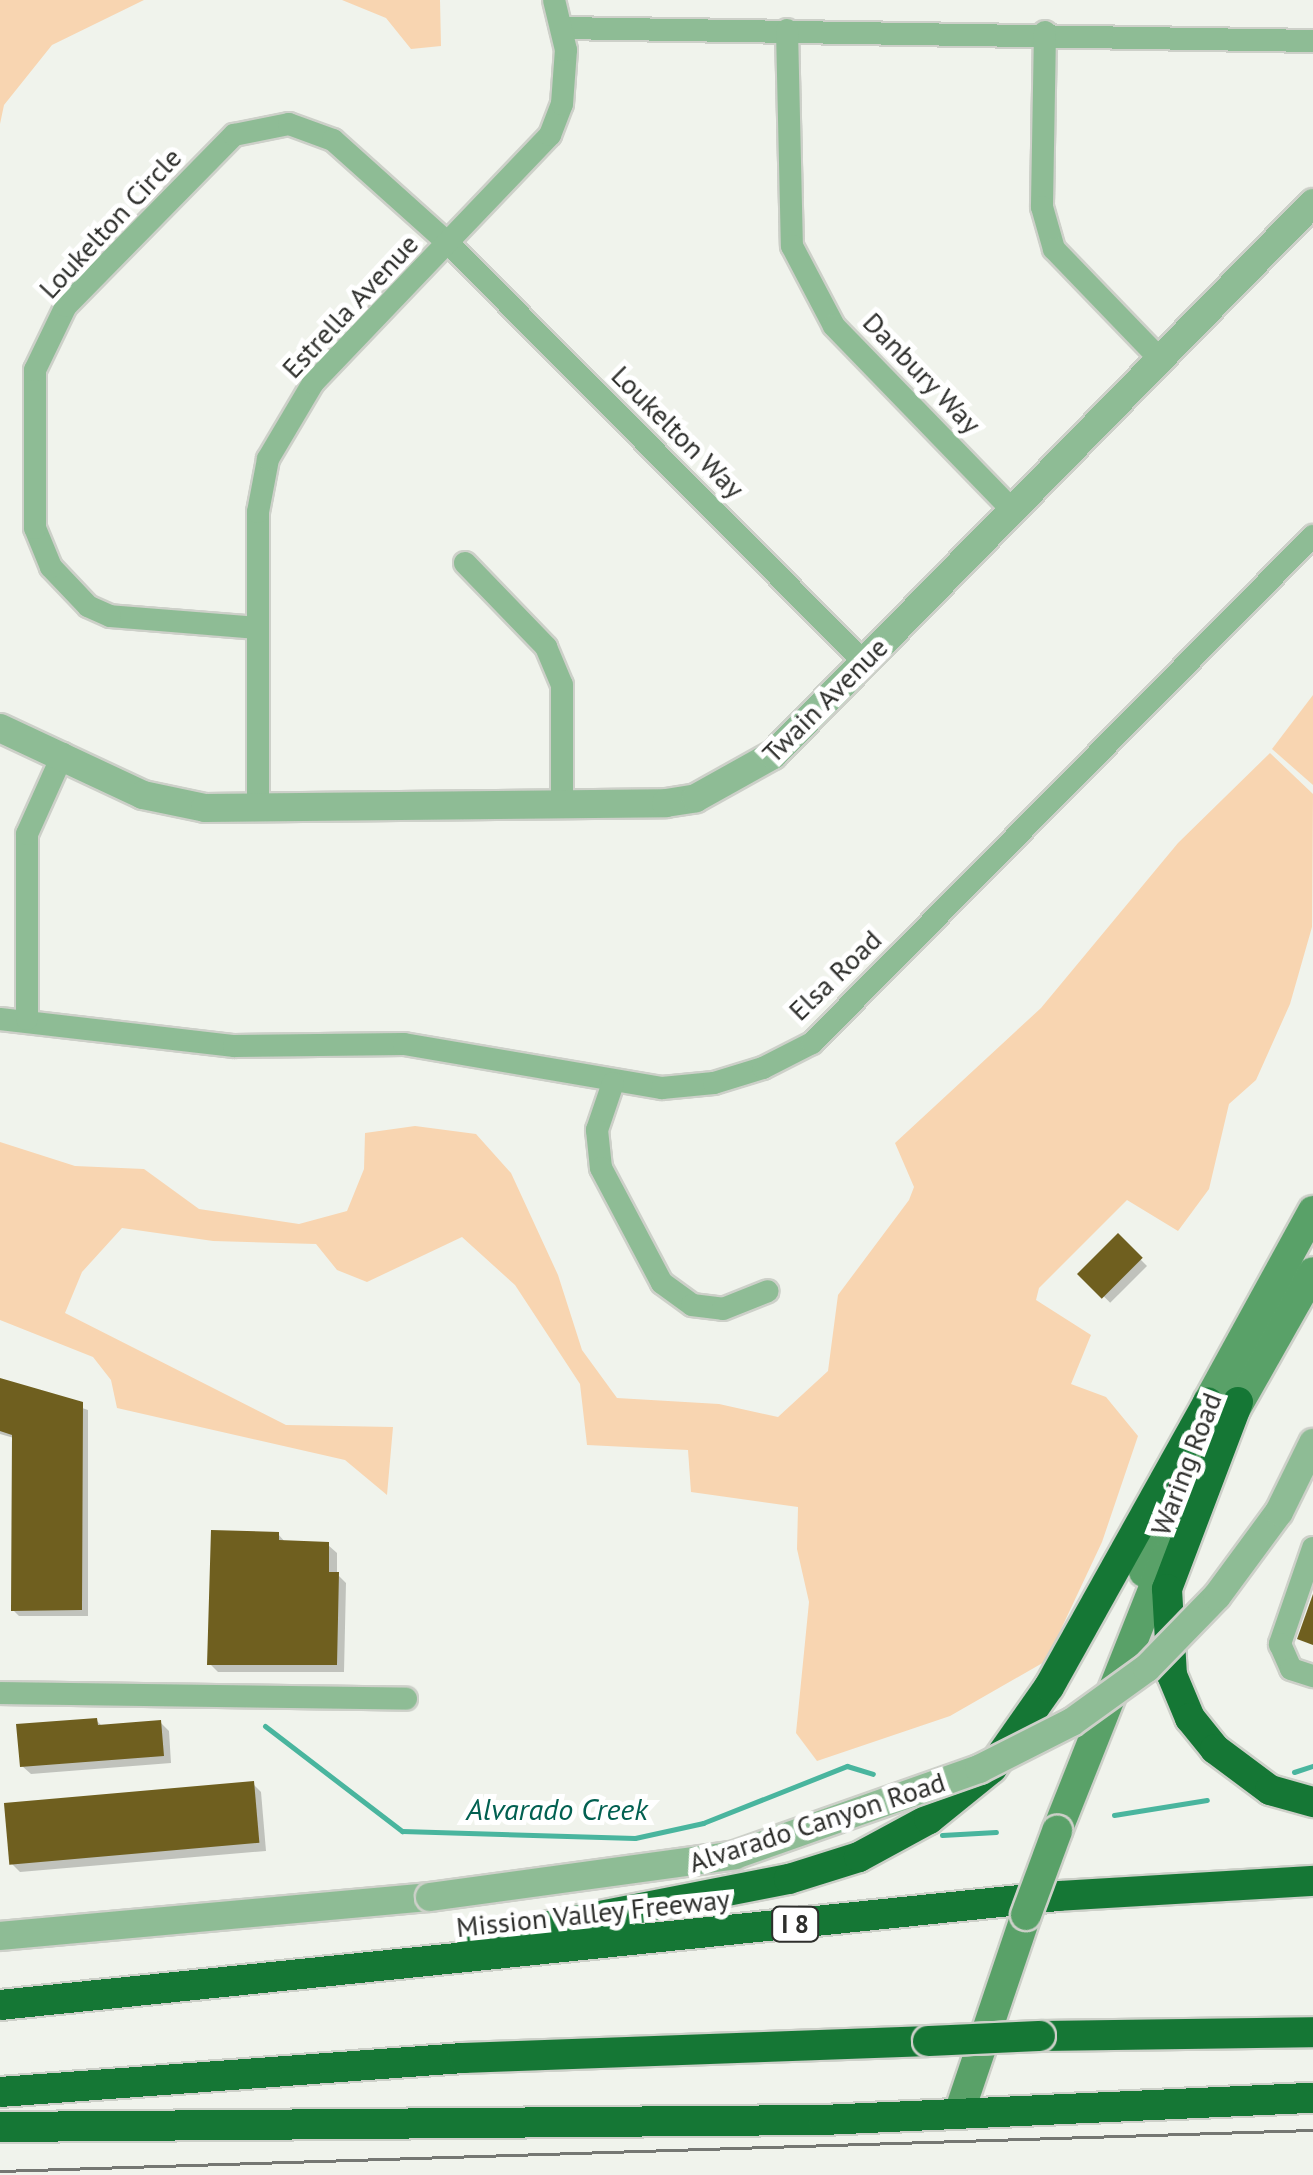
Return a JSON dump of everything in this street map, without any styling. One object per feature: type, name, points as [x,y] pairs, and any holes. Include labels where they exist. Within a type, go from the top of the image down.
[{"type":"highway","points":[[1223,1402],[1167,1589],[1172,1675],[1190,1718],[1214,1750],[1270,1790],[1313,1802]]},
{"type":"highway","points":[[278,1980],[789,1879],[859,1856],[929,1819],[992,1768],[1049,1687],[1223,1402]]},
{"type":"highway","name":"Mission Valley Freeway","points":[[0,2005],[278,1980],[1058,1896],[1313,1881]]},
{"type":"highway","points":[[0,2092],[464,2058],[1040,2036],[1313,2032]]},
{"type":"highway","points":[[0,2127],[478,2119],[583,2124],[959,2114],[1313,2098]]},
{"type":"main road","name":"Waring Road","points":[[959,2114],[1056,1830],[1223,1402],[1313,1210]]},
{"type":"main road","name":"Waring Road","points":[[1223,1402],[1313,1272]]},
{"type":"street","name":"Estrella Avenue","points":[[258,808],[258,512],[282,428],[313,383],[550,135],[562,104],[562,28],[554,0]]},
{"type":"street","points":[[562,28],[1045,32],[1313,41]]},
{"type":"street","name":"Danbury Way","points":[[787,30],[792,246],[834,326],[1012,510]]},
{"type":"street","points":[[1045,32],[1042,207],[1054,249],[1159,358]]},
{"type":"street","name":"Loukelton Circle","points":[[258,628],[110,616],[88,606],[51,567],[35,528],[35,370],[58,322],[66,306],[234,135],[264,125],[290,124],[333,140],[449,244]]},
{"type":"street","name":"Twain Avenue","points":[[0,728],[143,795],[204,808],[666,803],[749,773],[864,662],[1313,203]]},
{"type":"street","name":"Loukelton Way","points":[[449,244],[864,662]]},
{"type":"street","name":"Elsa Road","points":[[0,1020],[234,1046],[404,1044],[613,1084],[714,1084],[763,1068],[812,1043],[1313,536]]},
{"type":"street","points":[[465,563],[546,647],[562,686],[562,806]]},
{"type":"street","points":[[27,1020],[27,834],[62,754]]},
{"type":"street","points":[[613,1084],[597,1130],[601,1168],[662,1284],[692,1306],[724,1309],[768,1291]]},
{"type":"street","name":"Alvarado Canyon Road","points":[[0,1936],[430,1897],[735,1855],[980,1769],[1057,1730],[1147,1668],[1217,1596],[1279,1512],[1313,1443]]},
{"type":"street","points":[[1313,1548],[1280,1644],[1291,1669],[1313,1676]]},
{"type":"street","points":[[0,1693],[406,1700]]},
{"type":"shaded area","points":[[0,0],[144,0],[52,45],[4,105],[0,124]]},
{"type":"shaded area","points":[[342,0],[440,0],[441,46],[411,49],[386,18]]},
{"type":"shaded area","points":[[1313,695],[1313,785],[1272,749]]},
{"type":"shaded area","points":[[1270,753],[1313,794],[1312,927],[1290,1004],[1256,1080],[1229,1104],[1209,1189],[1178,1231],[1127,1200],[1039,1288],[1036,1300],[1091,1335],[1071,1384],[1106,1397],[1138,1436],[1102,1542],[1046,1661],[950,1716],[817,1761],[796,1733],[809,1602],[797,1549],[798,1507],[691,1492],[688,1450],[587,1445],[580,1384],[515,1285],[462,1237],[367,1282],[337,1270],[316,1244],[213,1241],[122,1228],[82,1272],[65,1313],[286,1425],[393,1427],[387,1495],[345,1460],[117,1408],[111,1380],[93,1357],[0,1320],[0,1142],[75,1166],[144,1169],[199,1209],[299,1224],[347,1211],[364,1169],[365,1133],[415,1126],[476,1134],[511,1173],[558,1275],[582,1350],[617,1398],[719,1404],[778,1417],[828,1371],[838,1295],[909,1200],[914,1187],[895,1143],[1041,1008],[1178,843]]},
{"type":"building","points":[[1118,1233],[1143,1258],[1102,1299],[1077,1274]]},
{"type":"building","points":[[0,1378],[83,1402],[82,1610],[11,1611],[12,1435],[0,1431]]},
{"type":"building","points":[[211,1530],[279,1532],[279,1540],[329,1542],[329,1572],[339,1572],[337,1665],[207,1665]]},
{"type":"building","points":[[1313,1594],[1313,1645],[1297,1639]]},
{"type":"building","points":[[97,1718],[98,1725],[161,1720],[164,1756],[20,1767],[16,1724]]},
{"type":"building","points":[[254,1781],[259,1843],[9,1865],[4,1803]]},
{"type":"waterway","name":"Alvarado Creek","points":[[265,1726],[402,1831],[635,1838],[703,1823],[847,1766],[873,1774]]},
{"type":"waterway","name":"Alvarado Creek","points":[[1294,1772],[1313,1766]]},
{"type":"waterway","name":"Alvarado Creek","points":[[1114,1815],[1207,1800]]},
{"type":"waterway","name":"Alvarado Creek","points":[[942,1835],[996,1832]]},
{"type":"tram line","points":[[0,2171],[1313,2130]]}]
